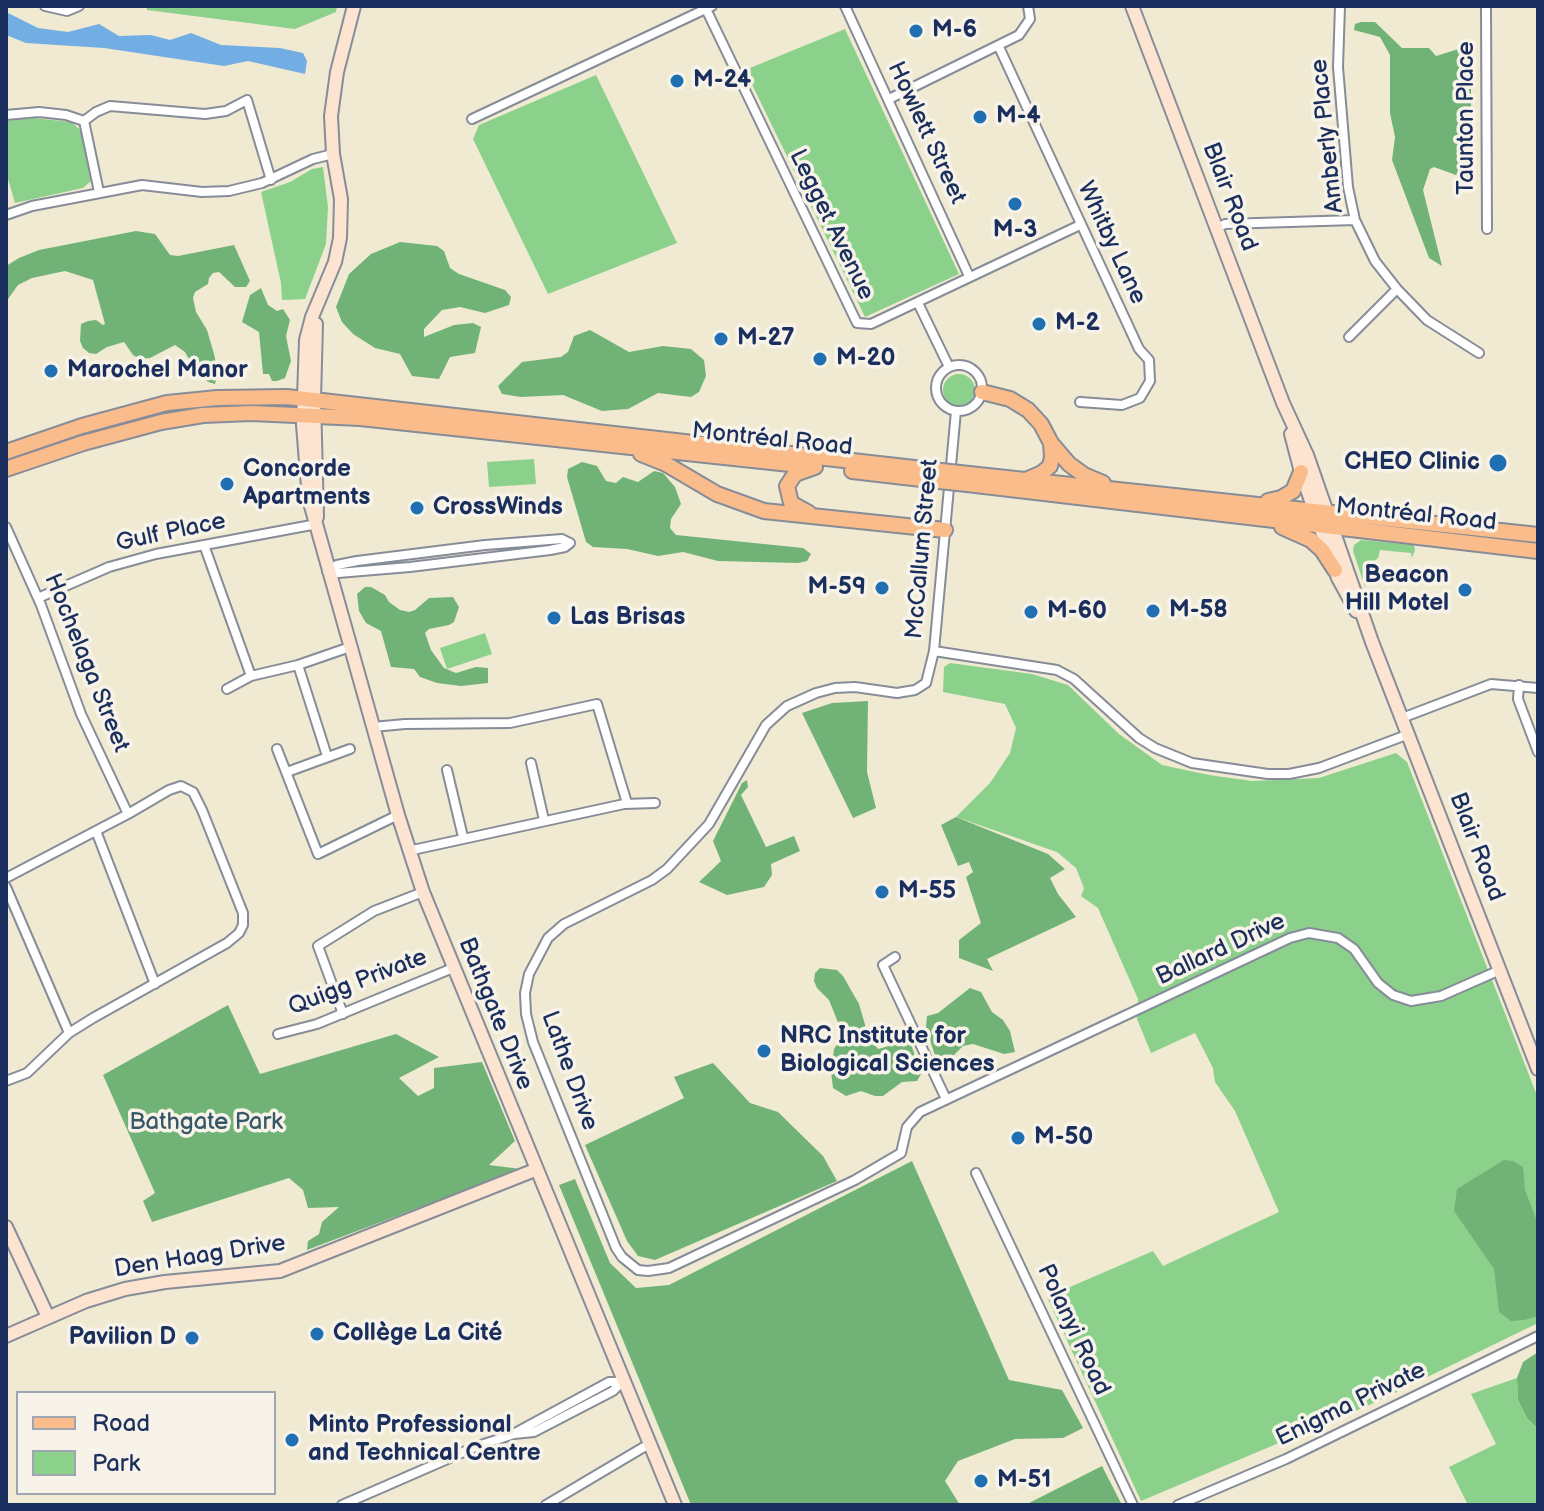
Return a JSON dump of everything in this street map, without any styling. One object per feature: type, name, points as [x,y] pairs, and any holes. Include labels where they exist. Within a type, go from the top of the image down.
[{"type":"main road","points":[[982,392],[1010,399],[1028,410],[1069,464],[1084,475],[1126,491]]},
{"type":"main road","name":"Montréal Road","points":[[6,452],[158,405],[217,398],[968,479],[1247,517],[1538,551]]},
{"type":"main road","points":[[158,405],[161,422]]},
{"type":"main road","name":"Montréal Road","points":[[6,469],[83,443],[161,422],[309,406],[618,446],[815,467],[931,475]]},
{"type":"main road","points":[[1026,480],[1049,468],[1051,443]]},
{"type":"main road","points":[[618,446],[659,461],[717,494],[746,506],[782,514],[945,530]]},
{"type":"main road","points":[[815,467],[795,474],[789,481],[787,491],[793,506],[815,515]]},
{"type":"main road","points":[[1256,504],[1289,494],[1301,472]]},
{"type":"main road","name":"Montréal Road","points":[[968,479],[1026,480],[1538,535]]},
{"type":"main road","points":[[1247,517],[1301,534],[1322,550],[1335,570]]},
{"type":"street","points":[[45,6],[67,11],[79,6]]},
{"type":"street","name":"Bathgate Drive","points":[[354,6],[333,96],[333,154],[341,199],[340,238],[335,262],[317,309],[309,406],[319,498],[317,524],[327,571],[408,851],[423,892],[675,1505]]},
{"type":"street","name":"Howlett Street","points":[[845,6],[969,276]]},
{"type":"street","points":[[889,99],[1019,35],[1030,19],[1028,6]]},
{"type":"street","name":"Amberly Place","points":[[1340,6],[1338,67],[1348,187],[1355,220],[1375,261],[1397,289],[1427,320],[1479,353]]},
{"type":"street","name":"Taunton Place","points":[[1486,6],[1487,229]]},
{"type":"street","points":[[472,119],[709,7]]},
{"type":"street","name":"Legget Avenue","points":[[709,7],[857,323],[871,324],[1080,225]]},
{"type":"street","name":"Blair Road","points":[[1136,7],[1283,403],[1307,455],[1326,526],[1538,1069]]},
{"type":"street","name":"Whitby Lane","points":[[999,47],[1139,349],[1149,360],[1150,381],[1140,398],[1122,405],[1080,402]]},
{"type":"street","points":[[84,121],[110,106],[205,114],[226,111],[247,100],[271,180]]},
{"type":"street","points":[[6,115],[39,112],[84,121]]},
{"type":"street","points":[[84,121],[99,192]]},
{"type":"street","points":[[6,215],[32,206],[142,185],[217,193],[271,180],[313,159],[333,154]]},
{"type":"street","points":[[1217,228],[1225,224],[1355,220]]},
{"type":"street","points":[[1349,337],[1397,289]]},
{"type":"street","points":[[918,303],[949,367]]},
{"type":"street","points":[[961,365],[972,369],[980,378],[982,392],[975,406],[956,411],[944,406],[936,391],[938,378],[949,367],[961,365]]},
{"type":"street","name":"Blair Road","points":[[1283,403],[1301,472],[1321,511]]},
{"type":"street","name":"McCallum Street","points":[[920,687],[929,678],[934,651],[956,411]]},
{"type":"street","name":"Gulf Place","points":[[38,598],[109,567],[156,554],[317,524]]},
{"type":"street","name":"Blair Road","points":[[1326,526],[1335,570],[1372,642]]},
{"type":"street","name":"Hochelaga Street","points":[[6,527],[38,598],[81,714],[128,814]]},
{"type":"street","points":[[562,539],[570,543],[550,550],[410,567],[349,573],[327,571],[337,565],[357,561],[485,545],[562,539]]},
{"type":"street","points":[[204,545],[251,676]]},
{"type":"street","points":[[227,689],[251,676],[298,665],[350,647]]},
{"type":"street","points":[[934,651],[1057,670],[1074,679],[1139,738],[1192,763],[1289,774],[1319,768],[1409,734]]},
{"type":"street","points":[[298,665],[327,756]]},
{"type":"street","points":[[1402,718],[1491,684],[1538,688]]},
{"type":"street","points":[[1519,685],[1518,699],[1538,752]]},
{"type":"street","name":"Lathe Drive","points":[[920,687],[897,693],[855,687],[835,688],[787,706],[766,725],[709,824],[667,869],[652,880],[564,924],[548,938],[529,974],[525,993],[526,1014],[533,1042],[616,1248],[638,1270],[669,1268],[883,1165],[901,1153],[911,1119],[946,1099]]},
{"type":"street","points":[[373,727],[510,723],[597,704],[627,803]]},
{"type":"street","points":[[277,749],[318,854],[398,815]]},
{"type":"street","points":[[287,772],[350,749]]},
{"type":"street","points":[[531,763],[544,820]]},
{"type":"street","points":[[447,770],[463,837]]},
{"type":"street","points":[[6,878],[181,786],[188,788],[202,810],[243,913],[239,933],[227,943],[69,1033],[27,1073],[6,1081]]},
{"type":"street","points":[[408,851],[627,803],[655,803]]},
{"type":"street","points":[[96,831],[155,984]]},
{"type":"street","points":[[6,887],[69,1033]]},
{"type":"street","points":[[343,1014],[318,946],[374,911],[423,892]]},
{"type":"street","name":"Ballard Drive","points":[[946,1099],[1268,948],[1309,933],[1338,938],[1354,949],[1378,983],[1393,995],[1411,1001],[1441,996],[1500,970]]},
{"type":"street","points":[[895,957],[883,965],[946,1099]]},
{"type":"street","name":"Quigg Private","points":[[278,1034],[317,1024],[453,968]]},
{"type":"street","name":"Den Haag Drive","points":[[6,1336],[86,1301],[125,1289],[280,1271],[535,1170]]},
{"type":"street","name":"Polanyi Road","points":[[976,1173],[1133,1505]]},
{"type":"street","points":[[6,1227],[48,1317]]},
{"type":"street","name":"Enigma Private","points":[[1178,1505],[1299,1453],[1538,1336]]},
{"type":"street","points":[[342,1505],[475,1447],[514,1434],[534,1432],[613,1391],[622,1382]]},
{"type":"street","points":[[546,1505],[556,1502],[649,1444]]},
{"type":"green space","points":[[147,6],[337,6],[336,12],[295,29],[147,10]]},
{"type":"green space","points":[[1375,22],[1402,48],[1429,48],[1436,56],[1465,47],[1471,51],[1471,170],[1464,178],[1434,167],[1430,169],[1423,190],[1442,266],[1429,258],[1392,160],[1395,137],[1390,113],[1390,55],[1380,37],[1354,30],[1355,24]]},
{"type":"green space","points":[[845,29],[959,274],[865,317],[745,70]]},
{"type":"green space","points":[[596,75],[677,243],[548,294],[473,139],[479,125]]},
{"type":"green space","points":[[34,118],[71,122],[82,131],[91,181],[83,188],[15,203],[6,172],[6,121]]},
{"type":"green space","points":[[323,167],[328,207],[326,244],[305,299],[282,300],[261,192]]},
{"type":"green space","points":[[136,231],[155,234],[170,255],[234,245],[250,281],[246,287],[235,287],[219,272],[213,273],[208,284],[195,292],[193,298],[214,354],[218,372],[215,384],[208,382],[194,368],[185,352],[175,345],[150,358],[140,359],[124,342],[96,354],[83,348],[80,341],[81,324],[96,320],[105,324],[93,280],[65,271],[32,278],[18,285],[6,302],[6,266],[19,258],[39,250]]},
{"type":"green space","points":[[400,242],[437,246],[444,251],[450,268],[505,290],[511,297],[509,305],[485,313],[460,307],[442,310],[424,329],[424,337],[454,325],[473,323],[481,327],[475,353],[450,357],[439,379],[412,376],[400,354],[375,348],[353,334],[342,322],[336,307],[349,274],[371,254]]},
{"type":"green space","points":[[261,288],[268,305],[277,311],[283,309],[290,320],[286,336],[291,361],[285,378],[277,381],[272,381],[269,374],[263,374],[259,332],[242,322],[250,295]]},
{"type":"green space","points":[[590,330],[629,352],[663,346],[691,349],[704,360],[706,376],[699,392],[691,397],[658,393],[628,409],[602,411],[563,395],[521,397],[502,394],[498,386],[522,362],[561,357],[568,352],[574,336]]},
{"type":"green space","points":[[959,374],[971,378],[975,390],[971,402],[959,406],[947,402],[943,390],[947,378]]},
{"type":"green space","points":[[534,459],[536,484],[489,487],[487,462]]},
{"type":"green space","points":[[582,462],[597,466],[606,481],[616,483],[623,477],[638,482],[654,471],[663,473],[675,487],[681,504],[671,519],[670,528],[676,535],[803,548],[811,554],[807,561],[798,563],[718,561],[683,552],[658,556],[627,549],[593,547],[586,542],[567,477],[568,469]]},
{"type":"green space","points":[[1361,540],[1414,545],[1415,550],[1412,558],[1411,553],[1380,550],[1378,558],[1371,564],[1365,587],[1353,551],[1354,545]]},
{"type":"green space","points":[[365,587],[371,587],[385,595],[400,610],[409,612],[429,598],[453,597],[459,607],[454,622],[425,633],[431,650],[444,668],[456,673],[476,667],[488,668],[488,683],[461,686],[437,683],[420,677],[414,669],[391,667],[381,631],[366,623],[359,611],[357,594]]},
{"type":"green space","points":[[485,633],[492,654],[447,669],[440,648]]},
{"type":"green space","points":[[950,663],[1032,674],[1068,685],[1119,734],[1162,765],[1252,781],[1319,778],[1396,753],[1407,762],[1538,1098],[1538,1323],[1374,1403],[1141,1501],[1047,1297],[1153,1251],[1163,1266],[1279,1212],[1235,1111],[1215,1082],[1213,1068],[1195,1033],[1151,1053],[1137,1019],[1138,999],[1098,908],[1081,896],[1084,888],[1076,868],[1057,852],[956,817],[990,783],[1010,753],[1016,728],[1005,704],[943,692],[944,667]]},
{"type":"green space","points":[[868,701],[867,772],[876,808],[853,818],[802,713],[832,703]]},
{"type":"green space","points":[[747,780],[748,787],[741,795],[766,847],[794,836],[800,851],[771,864],[772,875],[764,887],[727,895],[699,882],[721,861],[713,841],[742,783]]},
{"type":"green space","points":[[956,817],[1048,854],[1065,869],[1050,878],[1076,917],[987,959],[993,971],[959,958],[959,940],[981,923],[966,877],[973,872],[969,862],[958,866],[941,825]]},
{"type":"green space","points":[[820,968],[837,970],[843,976],[859,1004],[868,1035],[878,1049],[903,1042],[911,1044],[921,1074],[917,1081],[902,1082],[883,1096],[861,1091],[846,1096],[833,1088],[831,1072],[834,1049],[843,1035],[829,1000],[814,981],[815,973]]},
{"type":"green space","points":[[970,988],[981,992],[992,1012],[1003,1020],[1010,1031],[1015,1052],[1004,1054],[973,1044],[963,1046],[946,1063],[936,1059],[926,1027],[927,1016],[938,1013]]},
{"type":"green space","name":"Bathgate Park","points":[[228,1005],[260,1074],[396,1034],[439,1057],[399,1078],[418,1096],[434,1088],[434,1068],[482,1062],[515,1141],[489,1165],[521,1169],[307,1250],[308,1241],[319,1234],[322,1222],[339,1207],[308,1208],[303,1190],[289,1178],[152,1222],[143,1201],[155,1193],[103,1075]]},
{"type":"green space","points":[[713,1063],[750,1103],[778,1112],[823,1156],[837,1181],[655,1260],[638,1256],[627,1241],[585,1145],[684,1098],[674,1077]]},
{"type":"green space","points":[[1504,1160],[1523,1167],[1525,1190],[1538,1224],[1538,1316],[1524,1320],[1511,1321],[1499,1312],[1494,1269],[1454,1211],[1457,1189]]},
{"type":"green space","points":[[912,1161],[1009,1380],[1062,1390],[1083,1428],[1063,1438],[1015,1439],[958,1461],[945,1481],[960,1505],[691,1505],[559,1185],[575,1179],[610,1263],[636,1288],[669,1285]]},
{"type":"green space","points":[[1538,1352],[1538,1429],[1527,1418],[1518,1400],[1517,1378],[1523,1362]]},
{"type":"green space","points":[[1517,1378],[1518,1400],[1527,1418],[1538,1429],[1538,1505],[1468,1505],[1449,1467],[1496,1444],[1471,1394]]},
{"type":"green space","points":[[1102,1466],[1122,1505],[1025,1505]]},
{"type":"water","points":[[6,12],[38,28],[68,32],[99,24],[119,36],[151,35],[170,40],[191,33],[221,45],[280,48],[303,53],[307,61],[305,74],[248,61],[224,66],[104,48],[26,43],[6,35]]},
{"type":"place","name":"M-6","points":[[916,31]]},
{"type":"place","name":"M-24","points":[[677,81]]},
{"type":"place","name":"M-4","points":[[980,117]]},
{"type":"place","name":"M-3","points":[[1015,204]]},
{"type":"place","name":"M-2","points":[[1039,324]]},
{"type":"place","name":"M-27","points":[[721,339]]},
{"type":"place","name":"M-20","points":[[820,359]]},
{"type":"place","name":"Marochel Manor","points":[[51,371]]},
{"type":"place","name":"CHEO Clinic","points":[[1498,463]]},
{"type":"place","name":"Concorde Apartments","points":[[227,484]]},
{"type":"place","name":"CrossWinds","points":[[417,508]]},
{"type":"place","name":"M-59","points":[[882,588]]},
{"type":"place","name":"Beacon Hill Motel","points":[[1465,590]]},
{"type":"place","name":"M-58","points":[[1153,611]]},
{"type":"place","name":"M-60","points":[[1031,612]]},
{"type":"place","name":"Las Brisas","points":[[554,618]]},
{"type":"place","name":"M-55","points":[[882,892]]},
{"type":"place","name":"NRC Institute for Biological Sciences","points":[[764,1051]]},
{"type":"place","name":"M-50","points":[[1018,1138]]},
{"type":"place","name":"Collège La Cité","points":[[317,1334]]},
{"type":"place","name":"Pavilion D","points":[[192,1338]]},
{"type":"place","name":"Minto Professional and Technical Centre","points":[[292,1440]]},
{"type":"place","name":"M-51","points":[[981,1481]]}]
